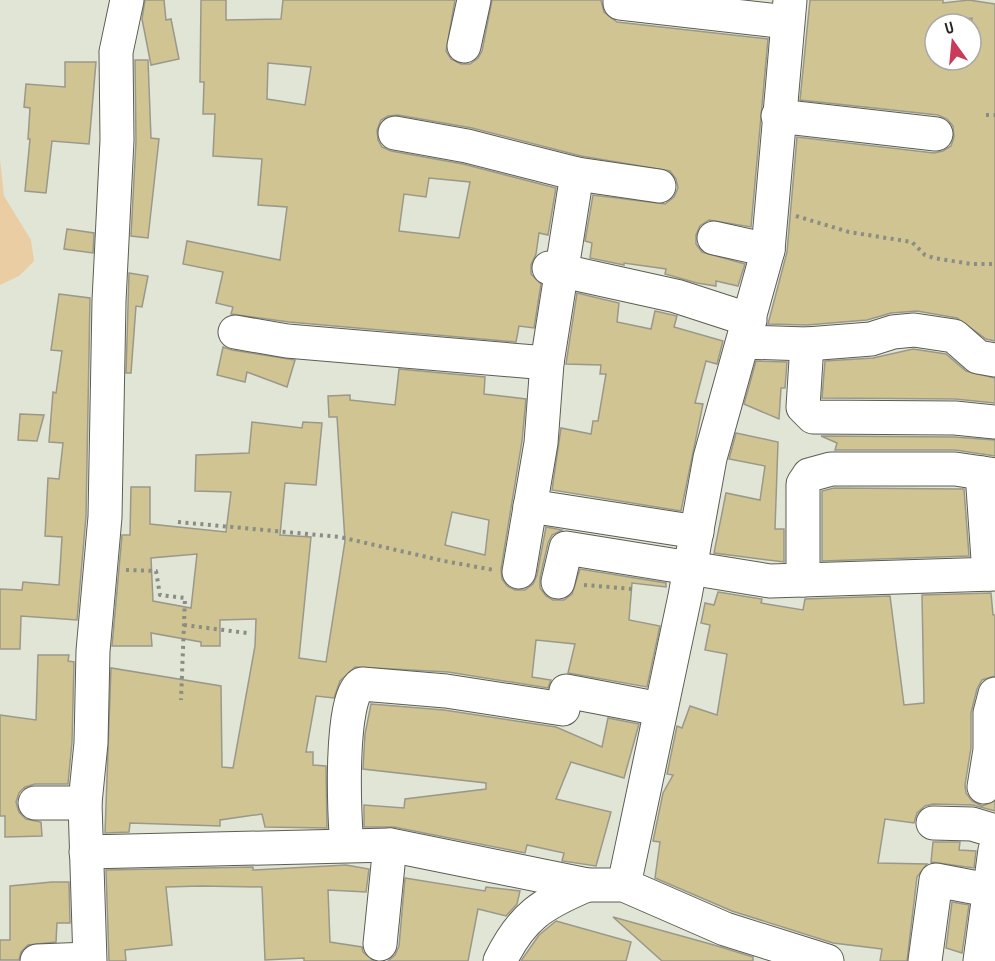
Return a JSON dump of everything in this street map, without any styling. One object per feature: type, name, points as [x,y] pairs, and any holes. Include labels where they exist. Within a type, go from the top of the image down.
[{"type":"street","points":[[37,961],[89,960],[85,803],[91,743],[93,651],[105,517],[108,301],[117,140],[116,52],[127,0]]},
{"type":"street","points":[[464,46],[474,0]]},
{"type":"street","points":[[620,0],[621,3],[678,10],[789,11],[768,250],[710,458],[624,885]]},
{"type":"street","points":[[778,116],[936,134]]},
{"type":"street","points":[[395,133],[467,146],[577,174],[659,186]]},
{"type":"street","points":[[519,572],[541,442],[556,269],[577,174]]},
{"type":"street","points":[[714,238],[768,250]]},
{"type":"street","points":[[556,269],[676,296],[747,331],[807,344],[871,339],[893,332],[914,330],[954,336],[978,357],[995,360]]},
{"type":"street","points":[[235,332],[299,342],[547,363]]},
{"type":"street","points":[[807,344],[803,407],[813,417],[956,418],[995,422]]},
{"type":"street","points":[[558,582],[566,548],[770,581],[803,580],[992,574],[988,474],[955,469],[831,470],[809,475],[803,484],[803,580]]},
{"type":"street","points":[[530,506],[697,531]]},
{"type":"street","points":[[347,844],[343,807],[349,720],[352,694],[362,684],[446,691],[563,709],[566,691],[660,708]]},
{"type":"street","points":[[984,787],[990,750],[990,712],[995,694]]},
{"type":"street","points":[[35,803],[85,803]]},
{"type":"street","points":[[933,823],[972,824],[995,831]]},
{"type":"street","points":[[86,852],[347,844],[390,845],[587,885],[624,885],[726,929],[827,961]]},
{"type":"street","points":[[380,944],[390,845]]},
{"type":"street","points":[[980,961],[995,850]]},
{"type":"street","points":[[925,961],[936,879],[988,890]]},
{"type":"street","points":[[500,961],[510,941],[534,912],[558,897],[587,885]]},
{"type":"path","points":[[986,115],[995,115]]},
{"type":"path","points":[[772,212],[803,218],[849,232],[912,242],[925,255],[934,258],[971,264],[995,264]]},
{"type":"path","points":[[178,522],[340,537],[444,561],[519,572]]},
{"type":"path","points":[[156,571],[160,595],[186,598],[181,700]]},
{"type":"path","points":[[558,582],[643,590]]},
{"type":"path","points":[[184,625],[247,633]]},
{"type":"shaded area","points":[[0,159],[4,196],[31,240],[34,261],[19,276],[0,285]]},
{"type":"building","points":[[145,0],[164,0],[166,20],[171,19],[179,59],[151,65],[142,19]]},
{"type":"building","points":[[201,0],[226,0],[226,20],[281,19],[283,0],[455,0],[446,51],[451,59],[461,64],[470,64],[478,58],[482,51],[492,0],[601,0],[604,12],[617,22],[768,39],[751,227],[709,220],[700,226],[696,235],[696,244],[702,252],[745,264],[738,286],[716,281],[716,286],[697,283],[665,274],[666,269],[624,263],[624,265],[590,258],[592,243],[585,241],[593,195],[665,204],[674,197],[678,188],[676,179],[670,171],[581,156],[472,128],[398,115],[388,116],[381,120],[377,130],[378,140],[382,147],[391,151],[463,164],[556,188],[548,235],[539,233],[536,254],[531,265],[531,274],[541,284],[534,328],[519,326],[516,342],[289,322],[231,314],[233,307],[216,303],[223,272],[183,264],[187,241],[280,260],[287,207],[258,205],[262,159],[213,156],[215,114],[203,114],[204,82],[200,82]],"holes":[[[268,63],[311,67],[305,105],[267,99]],[[429,178],[470,182],[459,238],[399,231],[404,194],[426,197]]]},
{"type":"building","points":[[810,0],[943,0],[943,3],[969,0],[995,4],[995,341],[986,339],[957,318],[917,311],[891,313],[867,320],[807,325],[768,324],[787,252],[797,137],[934,153],[951,146],[954,137],[953,126],[947,119],[938,115],[800,100]]},
{"type":"building","points":[[135,60],[148,60],[151,138],[159,139],[148,238],[131,236],[136,141]]},
{"type":"building","points":[[65,62],[96,62],[89,144],[52,141],[46,193],[25,191],[30,139],[28,139],[30,108],[24,107],[26,84],[65,87]]},
{"type":"building","points":[[67,229],[94,233],[93,253],[64,249]]},
{"type":"building","points":[[129,273],[148,276],[142,307],[136,306],[131,373],[126,373]]},
{"type":"building","points":[[577,293],[619,303],[617,322],[651,329],[655,311],[677,316],[674,327],[723,341],[717,364],[706,361],[695,403],[703,404],[681,511],[552,490],[561,428],[591,434],[593,421],[598,421],[606,374],[600,374],[601,365],[566,364]]},
{"type":"building","points":[[59,294],[90,298],[86,516],[77,620],[21,616],[20,649],[0,649],[0,589],[22,590],[23,582],[59,585],[62,537],[45,536],[48,478],[59,479],[63,443],[49,442],[53,392],[56,393],[62,351],[51,350]]},
{"type":"building","points":[[223,347],[295,360],[287,387],[247,372],[245,382],[217,375]]},
{"type":"building","points":[[913,349],[946,354],[966,371],[995,378],[995,403],[955,399],[822,398],[825,361],[873,358]]},
{"type":"building","points":[[756,361],[787,362],[785,388],[781,388],[779,419],[744,404]]},
{"type":"building","points":[[399,369],[485,377],[484,394],[526,399],[522,441],[501,569],[502,579],[507,586],[515,590],[525,590],[533,584],[537,575],[546,527],[562,530],[552,535],[548,543],[540,578],[540,588],[546,596],[553,600],[564,600],[572,594],[580,569],[666,583],[666,587],[632,583],[629,620],[660,626],[647,687],[568,673],[575,644],[536,640],[532,677],[551,680],[548,688],[448,672],[355,667],[340,681],[334,698],[316,696],[306,752],[313,752],[313,765],[326,766],[327,828],[265,827],[262,814],[220,820],[220,826],[130,823],[129,832],[105,833],[111,668],[221,686],[222,767],[233,768],[255,646],[256,619],[220,620],[220,646],[201,646],[201,642],[151,633],[152,646],[112,646],[122,535],[130,535],[131,487],[150,487],[150,524],[226,532],[231,492],[195,491],[196,455],[249,453],[252,422],[302,428],[303,422],[322,423],[316,485],[285,483],[280,535],[311,537],[299,658],[326,662],[345,541],[337,417],[329,417],[328,396],[350,395],[350,400],[395,405]],"holes":[[[452,512],[489,520],[485,555],[445,545]],[[197,554],[191,608],[153,601],[151,558]]]},
{"type":"building","points":[[20,414],[44,415],[37,441],[18,440]]},
{"type":"building","points":[[736,433],[778,442],[775,529],[784,529],[784,562],[714,553],[726,493],[760,500],[765,466],[729,459]]},
{"type":"building","points":[[821,436],[954,437],[995,440],[995,456],[955,450],[835,450],[837,443]]},
{"type":"building","points":[[834,488],[964,489],[969,556],[822,561],[822,491]]},
{"type":"building","points":[[718,592],[762,599],[761,603],[803,610],[805,599],[890,596],[904,705],[924,703],[922,595],[991,593],[993,615],[995,615],[995,676],[982,680],[977,689],[971,713],[971,748],[965,785],[966,793],[972,801],[982,806],[995,801],[995,811],[973,805],[933,804],[925,806],[917,813],[914,823],[885,819],[878,863],[927,864],[917,877],[907,961],[880,961],[882,949],[833,943],[732,911],[655,878],[660,842],[653,841],[663,793],[673,775],[667,774],[677,726],[682,728],[690,706],[717,715],[727,654],[705,650],[710,625],[701,623],[705,603],[714,605]]},
{"type":"building","points":[[38,655],[69,655],[68,661],[74,662],[72,742],[68,784],[35,784],[25,787],[19,793],[16,802],[19,812],[26,819],[41,822],[42,836],[5,837],[5,816],[0,816],[0,715],[36,720]]},
{"type":"building","points":[[371,704],[444,710],[556,727],[602,747],[608,718],[639,724],[624,778],[571,762],[556,799],[611,812],[596,866],[562,861],[564,853],[527,845],[525,853],[394,827],[364,827],[364,805],[404,808],[405,799],[486,789],[486,783],[363,769],[365,734]]},
{"type":"building","points":[[933,842],[960,842],[959,850],[976,851],[974,868],[931,862]]},
{"type":"building","points":[[346,865],[369,869],[366,892],[328,890],[330,942],[362,947],[363,952],[374,961],[304,961],[304,958],[265,960],[262,887],[201,886],[166,887],[172,945],[125,950],[126,961],[109,961],[106,870],[253,867],[253,870]]},
{"type":"building","points":[[405,878],[485,891],[486,887],[520,891],[517,904],[506,916],[478,909],[468,961],[388,961],[395,955],[399,946]]},
{"type":"building","points":[[69,882],[70,923],[57,923],[56,942],[28,945],[21,952],[19,960],[0,960],[0,940],[10,940],[10,886]]},
{"type":"building","points":[[952,902],[969,905],[962,953],[946,948]]},
{"type":"building","points":[[613,917],[753,957],[753,961],[662,961]]},
{"type":"building","points":[[556,921],[631,942],[626,961],[521,961],[539,935]]}]
